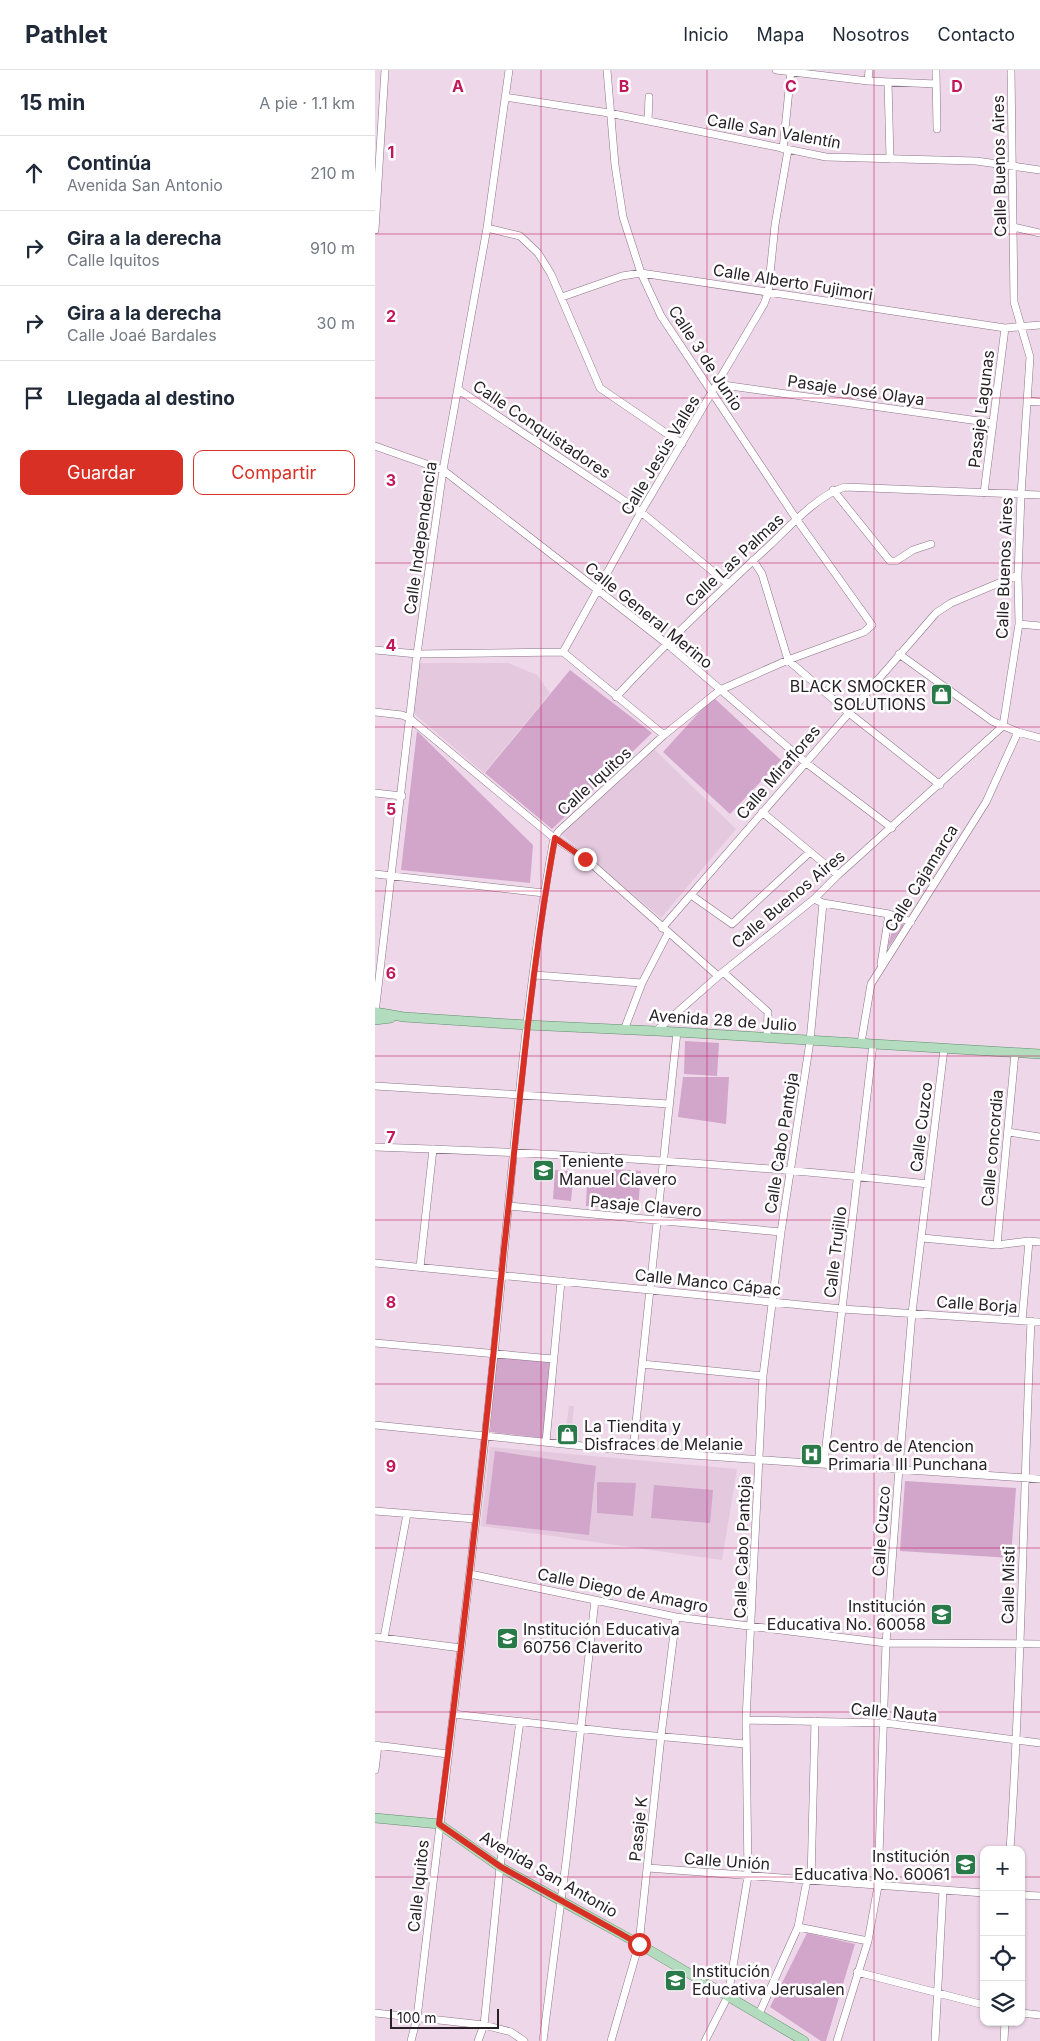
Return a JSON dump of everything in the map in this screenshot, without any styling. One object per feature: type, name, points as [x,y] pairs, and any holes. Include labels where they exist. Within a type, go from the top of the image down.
[{"type":"main road","name":"Avenida 28 de Julio","points":[[375,1012],[403,1017],[527,1025],[1040,1054]]},
{"type":"main road","name":"Avenida 28 de Julio","points":[[375,1020],[403,1017]]},
{"type":"main road","name":"Avenida San Antonio","points":[[375,1818],[439,1824],[501,1867],[639,1944],[804,2041]]},
{"type":"street","points":[[375,230],[385,70]]},
{"type":"street","name":"Calle Independencia","points":[[375,1012],[390,876],[402,796],[417,654],[443,470],[487,228],[509,70]]},
{"type":"street","name":"Calle 3 de Junio","points":[[607,70],[609,113],[623,217],[641,273],[661,316],[797,520],[872,625]]},
{"type":"street","points":[[776,70],[868,81],[936,84]]},
{"type":"street","points":[[868,81],[869,70]]},
{"type":"street","points":[[936,70],[937,129]]},
{"type":"street","name":"Calle Buenos Aires","points":[[656,1031],[720,974],[814,900],[838,875],[940,785],[1003,726],[1019,624],[1018,575],[1021,495],[1030,357],[1023,327],[1014,302],[1011,70]]},
{"type":"street","name":"Calle Jesús Valles","points":[[563,652],[641,512],[712,394],[768,293],[785,150],[791,71]]},
{"type":"street","points":[[887,82],[891,159]]},
{"type":"street","name":"Calle San Valentín","points":[[505,97],[609,113],[826,157],[976,161],[1040,170]]},
{"type":"street","points":[[648,121],[649,97]]},
{"type":"street","points":[[1013,227],[1040,233]]},
{"type":"street","points":[[487,228],[519,236],[531,245],[551,274],[600,388],[682,444]]},
{"type":"street","name":"Calle Alberto Fujimori","points":[[562,298],[622,276],[641,273],[1005,328],[1040,325]]},
{"type":"street","name":"Pasaje Lagunas","points":[[984,493],[1005,328]]},
{"type":"street","name":"Pasaje José Olaya","points":[[716,384],[993,423]]},
{"type":"street","name":"Calle Conquistadores","points":[[459,390],[641,512],[728,584]]},
{"type":"street","points":[[1027,401],[1040,402]]},
{"type":"street","name":"Calle General Merino","points":[[375,446],[443,470],[666,643],[805,762],[892,828]]},
{"type":"street","points":[[931,544],[913,550],[893,562],[890,561],[833,490],[845,487],[1040,496]]},
{"type":"street","name":"Calle Las Palmas","points":[[616,697],[666,643],[753,560],[833,490]]},
{"type":"street","points":[[753,560],[763,574],[788,660],[849,713],[940,785]]},
{"type":"street","name":"Calle Miraflores","points":[[624,1030],[665,931],[691,895],[805,762],[937,612],[951,603],[1018,575]]},
{"type":"street","points":[[1019,624],[1040,626]]},
{"type":"street","name":"Calle Iquitos","points":[[411,2041],[417,2018],[470,1574],[527,1025],[545,893],[555,838],[559,831],[664,735],[720,690],[788,660],[864,632],[872,625]]},
{"type":"street","points":[[375,650],[417,654],[563,652],[664,735]]},
{"type":"street","points":[[899,654],[992,721],[1018,732],[1040,738]]},
{"type":"street","points":[[375,712],[402,715],[409,718],[555,838],[585,859],[665,931],[768,1012],[767,1038]]},
{"type":"street","name":"Calle Cajamarca","points":[[861,1043],[871,984],[986,802],[1018,732]]},
{"type":"street","points":[[375,793],[402,796]]},
{"type":"street","points":[[762,812],[838,875]]},
{"type":"street","points":[[691,895],[732,924],[810,852]]},
{"type":"street","points":[[375,874],[545,893]]},
{"type":"street","points":[[814,900],[889,914],[911,922]]},
{"type":"street","name":"Calle Cabo Pantoja","points":[[705,2041],[728,1996],[748,1876],[745,1744],[763,1376],[781,1232],[810,1041],[823,903]]},
{"type":"street","points":[[880,967],[889,914]]},
{"type":"street","points":[[535,975],[642,983]]},
{"type":"street","points":[[633,1450],[677,1032]]},
{"type":"street","name":"Calle Trujillo","points":[[824,1463],[873,1044]]},
{"type":"street","name":"Calle Cuzco","points":[[837,2041],[868,1941],[878,1886],[885,1723],[886,1643],[899,1468],[912,1313],[945,1049]]},
{"type":"street","name":"Calle concordia","points":[[997,1245],[1015,1053]]},
{"type":"street","points":[[375,1086],[669,1104]]},
{"type":"street","points":[[1008,1132],[1040,1137]]},
{"type":"street","points":[[375,1147],[515,1151],[663,1163],[791,1170],[928,1184]]},
{"type":"street","points":[[420,1267],[433,1149]]},
{"type":"street","name":"Pasaje Clavero","points":[[509,1206],[781,1232]]},
{"type":"street","points":[[922,1238],[997,1245],[1029,1241],[1040,1242]]},
{"type":"street","points":[[1022,1321],[1029,1241]]},
{"type":"street","name":"Calle Manco Cápac","points":[[375,1262],[772,1303],[912,1313]]},
{"type":"street","points":[[546,1442],[561,1281]]},
{"type":"street","name":"Calle Borja","points":[[912,1313],[1040,1322]]},
{"type":"street","name":"Calle Misti","points":[[1010,1846],[1018,1740],[1024,1478],[1031,1321]]},
{"type":"street","points":[[375,1343],[553,1359]]},
{"type":"street","points":[[642,1364],[763,1376]]},
{"type":"street","points":[[375,1425],[633,1450],[899,1468],[1040,1480]]},
{"type":"street","points":[[375,1512],[475,1519]]},
{"type":"street","points":[[384,1638],[407,1514]]},
{"type":"street","name":"Calle Diego de Amagro","points":[[470,1574],[676,1617],[886,1643],[1040,1644]]},
{"type":"street","points":[[543,2041],[595,1600]]},
{"type":"street","name":"Pasaje K","points":[[611,2041],[639,1944],[661,1736],[676,1617]]},
{"type":"street","points":[[375,1637],[461,1648]]},
{"type":"street","points":[[453,1714],[581,1729],[745,1744]]},
{"type":"street","name":"Calle Nauta","points":[[746,1720],[885,1723],[1040,1743]]},
{"type":"street","points":[[478,2041],[484,2025],[501,1867],[520,1721]]},
{"type":"street","points":[[759,2014],[798,1927],[809,1880],[815,1722]]},
{"type":"street","points":[[375,1770],[377,1745],[448,1754]]},
{"type":"street","name":"Calle Unión","points":[[648,1868],[980,1893]]},
{"type":"street","points":[[935,2041],[943,1890]]},
{"type":"street","points":[[1025,1895],[1040,1896]]},
{"type":"street","points":[[798,1927],[868,1941]]},
{"type":"street","points":[[857,1972],[980,2004]]},
{"type":"street","points":[[375,2013],[484,2025],[511,2032],[524,2041]]},
{"type":"street","points":[[1025,2013],[1040,2015]]},
{"type":"street","points":[[1004,2041],[1005,2026]]},
{"type":"shaded area","points":[[419,663],[508,663],[537,675],[550,693],[484,773],[411,711]]},
{"type":"shaded area","points":[[570,670],[652,733],[552,829],[485,773]]},
{"type":"shaded area","points":[[713,697],[781,760],[730,814],[663,752]]},
{"type":"shaded area","points":[[417,731],[533,845],[530,883],[401,870]]},
{"type":"shaded area","points":[[654,749],[736,829],[661,918],[561,834],[563,829]]},
{"type":"shaded area","points":[[895,921],[904,925],[887,949]]},
{"type":"shaded area","points":[[685,1041],[719,1043],[717,1076],[684,1074]]},
{"type":"shaded area","points":[[683,1077],[729,1077],[726,1124],[678,1117]]},
{"type":"shaded area","points":[[614,1169],[641,1171],[638,1210],[586,1206],[587,1180],[613,1181]]},
{"type":"shaded area","points":[[555,1170],[574,1172],[571,1201],[553,1199]]},
{"type":"shaded area","points":[[497,1354],[551,1356],[543,1438],[490,1432]]},
{"type":"shaded area","points":[[569,1406],[574,1406],[571,1437],[565,1435]]},
{"type":"shaded area","points":[[490,1447],[737,1469],[722,1560],[481,1526]]},
{"type":"shaded area","points":[[495,1451],[596,1466],[589,1535],[486,1524]]},
{"type":"shaded area","points":[[905,1481],[1016,1488],[1011,1558],[900,1551]]},
{"type":"shaded area","points":[[597,1482],[636,1483],[633,1516],[597,1513]]},
{"type":"shaded area","points":[[654,1485],[713,1490],[710,1523],[651,1518]]},
{"type":"shaded area","points":[[807,1933],[855,1944],[826,2041],[821,2041],[770,2007]]},
{"type":"place","name":"BLACK SMOCKER SOLUTIONS","points":[[942,695]]},
{"type":"place","name":"Teniente Manuel Clavero","points":[[543,1170]]},
{"type":"place","name":"La Tiendita y Disfraces de Melanie","points":[[568,1435]]},
{"type":"place","name":"Centro de Atencion Primaria III Punchana","points":[[812,1455]]},
{"type":"place","name":"Institución Educativa No. 60058","points":[[942,1615]]},
{"type":"place","name":"Institución Educativa 60756 Claverito","points":[[507,1638]]},
{"type":"place","name":"Institución Educativa No. 60061","points":[[966,1865]]},
{"type":"place","name":"Institución Educativa Jerusalen","points":[[676,1980]]},
{"type":"route","points":[[585,859],[555,838],[545,893],[527,1025],[470,1574],[439,1824],[501,1867],[639,1944]]}]
